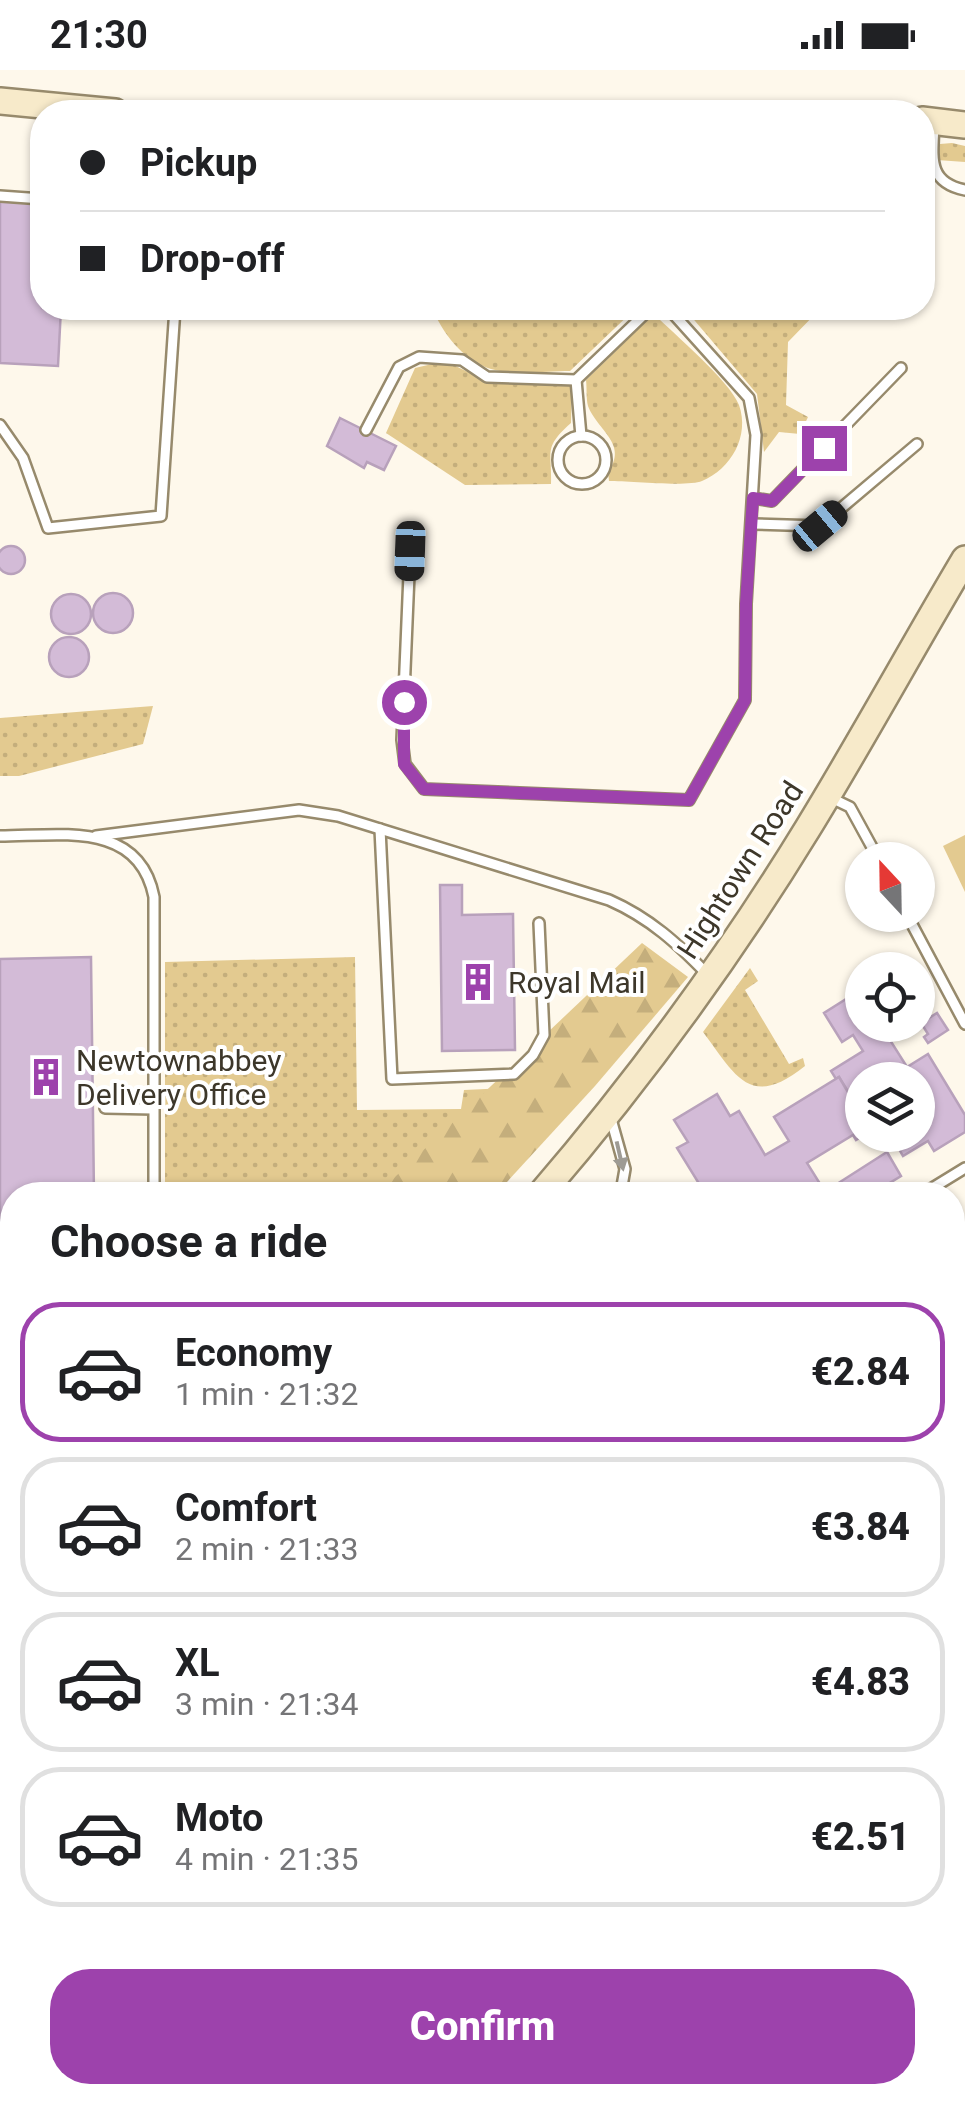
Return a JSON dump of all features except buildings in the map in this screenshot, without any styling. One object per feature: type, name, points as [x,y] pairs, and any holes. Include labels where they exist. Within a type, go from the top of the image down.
[{"type":"main road","points":[[0,101],[30,104]]},
{"type":"main road","points":[[935,121],[965,124]]},
{"type":"main road","name":"Hightown Road","points":[[558,1182],[710,977],[827,796],[965,559]]},
{"type":"lane","points":[[935,170],[948,187],[965,190]]},
{"type":"lane","points":[[0,196],[30,198]]},
{"type":"lane","points":[[0,425],[23,458],[48,528],[161,516],[174,320]]},
{"type":"lane","points":[[366,430],[400,367],[419,357],[462,360],[487,376],[576,380],[638,320]]},
{"type":"lane","points":[[410,551],[402,740],[404,764],[424,789],[689,800],[745,700],[756,435],[749,398],[679,320]]},
{"type":"lane","points":[[753,498],[772,501],[901,368]]},
{"type":"lane","points":[[576,380],[580,436]]},
{"type":"lane","points":[[580,436],[596,440],[606,461],[594,481],[579,484],[565,478],[558,456],[566,442],[580,436]]},
{"type":"lane","points":[[752,524],[820,526],[917,444]]},
{"type":"lane","points":[[827,796],[850,807],[869,842]]},
{"type":"lane","points":[[0,836],[96,836],[299,810],[338,816],[610,900],[637,912],[672,938],[710,977]]},
{"type":"lane","points":[[380,829],[392,1078],[514,1074],[533,1055],[544,1035],[539,924]]},
{"type":"lane","points":[[96,836],[122,847],[139,860],[150,876],[154,897],[154,1182]]},
{"type":"lane","points":[[916,932],[965,1024]]},
{"type":"lane","points":[[105,1108],[154,1109]]},
{"type":"lane","points":[[609,1112],[625,1170],[623,1182]]},
{"type":"lane","points":[[942,1182],[965,1168]]},
{"type":"green space","points":[[940,144],[965,146],[965,162],[937,160]]},
{"type":"green space","points":[[438,320],[623,320],[570,371],[491,369],[463,353]]},
{"type":"green space","points":[[648,320],[660,320],[713,371],[739,405],[742,428],[736,450],[722,468],[695,483],[609,481],[615,453],[588,406],[586,380]]},
{"type":"green space","points":[[694,320],[809,320],[788,342],[786,405],[808,417],[800,434],[779,432],[764,452],[757,394]]},
{"type":"green space","points":[[445,361],[489,382],[572,386],[571,423],[556,438],[551,450],[551,484],[465,485],[386,433],[415,368]]},
{"type":"green space","points":[[153,706],[143,744],[19,776],[0,776],[0,718]]},
{"type":"green space","points":[[965,835],[965,892],[943,846]]},
{"type":"green space","points":[[642,943],[688,977],[507,1182],[390,1182]]},
{"type":"green space","points":[[355,957],[357,1110],[461,1109],[464,1090],[507,1088],[402,1182],[165,1182],[165,962]]},
{"type":"green space","points":[[750,968],[758,981],[745,990],[789,1064],[803,1058],[805,1066],[770,1085],[757,1086],[735,1074],[703,1032]]},
{"type":"place","name":"Royal Mail","points":[[478,982]]},
{"type":"place","name":"Newtownabbey Delivery Office","points":[[46,1077]]},
{"type":"route","points":[[404,702],[404,764],[424,789],[689,800],[745,700],[753,498],[772,501],[824,448]]}]
